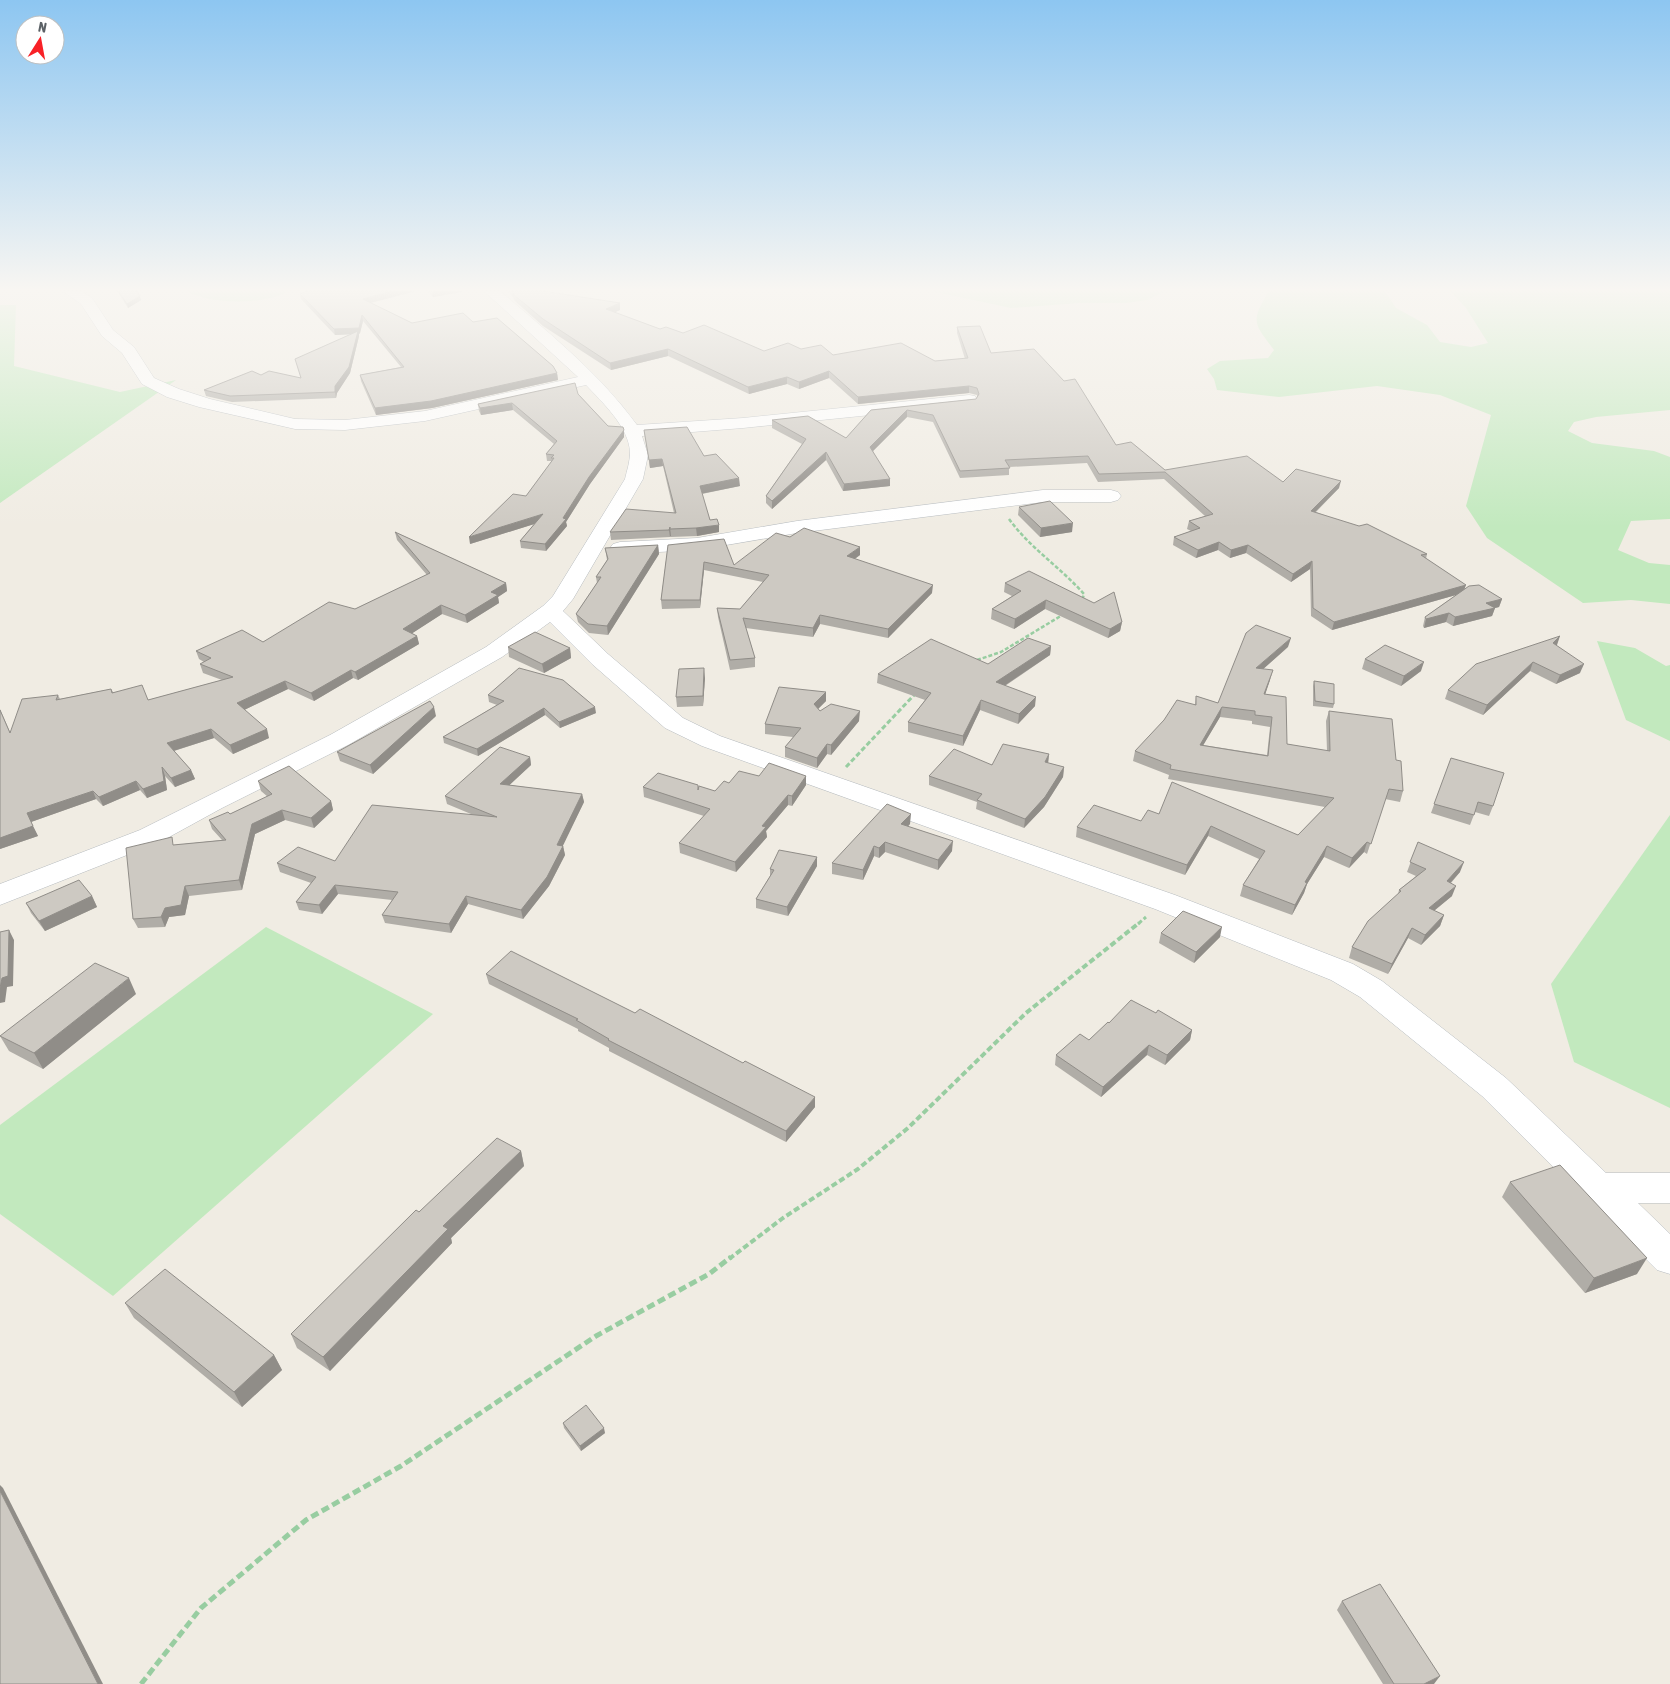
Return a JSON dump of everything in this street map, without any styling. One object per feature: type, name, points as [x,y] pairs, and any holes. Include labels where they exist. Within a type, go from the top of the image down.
[{"type":"street","points":[[141,370],[148,381],[173,393],[197,401],[294,424],[345,425],[425,416],[588,380]]},
{"type":"street","points":[[0,895],[150,836],[213,802],[339,740],[494,652],[551,611],[576,579],[591,549],[634,479],[640,461],[638,445],[632,431],[614,407],[577,370]]},
{"type":"street","points":[[632,431],[743,423],[969,400]]},
{"type":"street","points":[[591,549],[697,544],[797,527],[1052,495],[1111,496]]},
{"type":"street","points":[[551,611],[600,659],[674,722],[711,741],[1165,902],[1342,972],[1371,989],[1494,1087],[1670,1258]]},
{"type":"street","points":[[1598,1188],[1670,1188]]},
{"type":"path","points":[[1004,500],[998,501],[1014,528],[1030,546],[1071,577],[1084,594],[1080,606]]},
{"type":"path","points":[[976,661],[1002,652],[1072,610]]},
{"type":"path","points":[[831,784],[878,731],[916,693]]},
{"type":"path","points":[[141,1684],[201,1608],[306,1520],[401,1466],[596,1336],[709,1274],[783,1218],[858,1169],[908,1128],[1026,1013],[1165,902]]},
{"type":"green space","points":[[0,370],[29,370],[120,392],[176,380],[0,503]]},
{"type":"green space","points":[[1207,370],[1670,370],[1670,410],[1596,417],[1574,422],[1568,431],[1592,443],[1654,451],[1670,457],[1670,519],[1631,521],[1618,550],[1649,563],[1670,565],[1670,604],[1631,600],[1583,603],[1487,538],[1466,506],[1491,415],[1440,395],[1377,386],[1279,397],[1217,390],[1214,379]]},
{"type":"green space","points":[[1597,641],[1635,648],[1666,666],[1670,665],[1670,741],[1626,720]]},
{"type":"green space","points":[[1670,815],[1670,1108],[1574,1062],[1551,984]]},
{"type":"green space","points":[[266,927],[433,1014],[113,1296],[0,1214],[0,1125]]},
{"type":"building","points":[[298,370],[347,370],[335,386],[335,392],[230,396],[204,390],[252,371],[261,375],[269,371],[301,378]]},
{"type":"building","points":[[390,370],[555,370],[557,373],[431,401],[375,408],[360,375]]},
{"type":"building","points":[[711,370],[1053,370],[1064,381],[1075,379],[1116,445],[1131,442],[1165,470],[1247,456],[1283,482],[1296,469],[1341,481],[1311,511],[1359,526],[1367,524],[1427,554],[1421,555],[1466,585],[1334,622],[1313,608],[1312,561],[1293,574],[1248,545],[1231,550],[1219,542],[1198,550],[1174,537],[1200,528],[1189,521],[1213,514],[1165,472],[1099,474],[1088,456],[1005,460],[1010,468],[960,471],[933,415],[907,410],[870,447],[890,479],[844,484],[826,452],[772,501],[766,496],[806,439],[772,420],[808,416],[846,438],[871,410],[976,399],[979,394],[977,388],[969,386],[858,397],[829,371],[799,382],[787,377],[748,387]]},
{"type":"building","points":[[575,383],[578,394],[608,426],[623,427],[624,430],[589,477],[563,518],[566,519],[545,544],[520,541],[543,514],[469,537],[513,494],[526,496],[554,458],[551,458],[554,455],[546,454],[557,441],[512,403],[480,408],[478,404]]},
{"type":"building","points":[[687,427],[704,456],[716,454],[739,478],[700,486],[710,520],[717,519],[719,525],[696,528],[670,529],[670,527],[669,530],[610,532],[626,509],[676,513],[662,459],[649,460],[644,430]]},
{"type":"building","points":[[1050,501],[1073,523],[1041,528],[1019,507]]},
{"type":"building","points":[[804,528],[860,547],[847,556],[933,585],[888,629],[820,615],[813,628],[743,618],[755,658],[730,660],[717,608],[740,609],[769,575],[704,562],[700,600],[661,600],[668,545],[724,539],[734,565],[776,533],[790,537]]},
{"type":"building","points":[[395,532],[506,583],[491,592],[498,595],[465,615],[441,605],[403,629],[417,636],[355,672],[351,670],[311,693],[285,681],[237,703],[267,729],[230,745],[211,729],[167,743],[191,770],[171,778],[162,767],[164,781],[143,789],[136,781],[99,797],[93,791],[27,813],[33,826],[0,838],[0,710],[10,733],[22,699],[58,695],[56,700],[111,689],[112,693],[142,685],[148,700],[233,677],[200,664],[211,658],[196,651],[242,630],[263,642],[329,602],[355,609],[430,573]]},
{"type":"building","points":[[658,545],[607,626],[588,624],[576,614],[601,577],[596,577],[608,559],[605,548]]},
{"type":"building","points":[[1029,571],[1094,603],[1114,592],[1122,622],[1110,629],[1046,600],[1015,619],[992,609],[1021,591],[1005,583]]},
{"type":"building","points":[[1479,585],[1502,599],[1486,603],[1495,608],[1455,617],[1449,613],[1426,619],[1425,617],[1469,586]]},
{"type":"building","points":[[1256,625],[1291,638],[1256,668],[1273,670],[1264,694],[1286,697],[1287,744],[1330,751],[1329,711],[1392,719],[1396,760],[1401,761],[1403,791],[1389,789],[1371,844],[1367,842],[1352,858],[1327,846],[1305,882],[1307,883],[1295,905],[1243,885],[1265,851],[1211,826],[1187,865],[1077,827],[1094,805],[1141,821],[1148,810],[1159,814],[1172,782],[1298,835],[1334,798],[1170,769],[1171,765],[1135,751],[1164,720],[1177,700],[1196,705],[1196,696],[1218,703],[1246,633]],"holes":[[[1222,707],[1255,711],[1255,715],[1272,717],[1268,756],[1200,745]]]},
{"type":"building","points":[[535,632],[570,648],[542,664],[508,647]]},
{"type":"building","points":[[1560,636],[1553,643],[1584,664],[1560,675],[1533,662],[1487,705],[1448,690],[1476,664]]},
{"type":"building","points":[[1028,638],[1051,646],[996,682],[1036,697],[1019,714],[981,700],[963,736],[908,722],[931,693],[878,674],[931,639],[988,664]]},
{"type":"building","points":[[1385,645],[1424,662],[1404,676],[1365,659]]},
{"type":"building","points":[[519,668],[563,680],[595,707],[559,722],[544,708],[477,749],[443,737],[504,701],[488,695]]},
{"type":"building","points":[[704,668],[703,696],[676,697],[679,669]]},
{"type":"building","points":[[1314,681],[1334,684],[1334,704],[1315,701]]},
{"type":"building","points":[[779,687],[826,692],[814,704],[820,711],[831,704],[860,711],[831,745],[827,744],[817,758],[785,747],[801,728],[765,724]]},
{"type":"building","points":[[430,701],[434,707],[370,765],[337,752]]},
{"type":"building","points":[[1003,744],[1049,754],[1045,762],[1064,767],[1045,797],[1025,819],[977,800],[982,794],[929,776],[954,749],[992,765]]},
{"type":"building","points":[[500,747],[530,757],[500,784],[582,794],[557,845],[563,846],[547,877],[521,910],[466,896],[449,924],[382,915],[398,892],[335,885],[319,905],[296,902],[316,877],[277,863],[298,847],[335,861],[372,805],[497,817],[445,796]]},
{"type":"building","points":[[1451,758],[1504,773],[1493,806],[1478,802],[1474,815],[1434,804]]},
{"type":"building","points":[[769,763],[806,776],[792,796],[788,795],[762,826],[766,827],[735,862],[679,843],[710,809],[643,787],[658,773],[698,785],[698,790],[699,786],[715,791],[724,781],[729,783],[739,771],[759,776]]},
{"type":"building","points":[[289,766],[331,801],[311,818],[282,810],[252,824],[239,880],[185,886],[181,905],[165,908],[161,917],[133,919],[126,848],[172,837],[173,845],[226,840],[209,820],[228,812],[230,814],[272,794],[258,781]]},
{"type":"building","points":[[887,804],[911,814],[901,824],[953,841],[938,860],[885,842],[879,848],[874,846],[863,870],[832,863]]},
{"type":"building","points":[[1418,842],[1464,862],[1447,881],[1456,886],[1429,908],[1444,915],[1425,935],[1412,928],[1392,964],[1352,947],[1368,921],[1401,891],[1399,890],[1426,869],[1410,862]]},
{"type":"building","points":[[779,850],[817,857],[787,907],[756,899],[774,870],[770,869]]},
{"type":"building","points":[[79,880],[92,896],[39,921],[26,903]]},
{"type":"building","points":[[1183,911],[1222,927],[1196,952],[1161,933]]},
{"type":"building","points":[[9,930],[8,976],[2,978],[0,988],[0,932]]},
{"type":"building","points":[[511,951],[635,1013],[640,1009],[743,1063],[745,1061],[815,1097],[786,1131],[608,1040],[576,1020],[578,1019],[486,974]]},
{"type":"building","points":[[95,963],[129,978],[34,1053],[0,1036]]},
{"type":"building","points":[[1131,1000],[1156,1013],[1158,1010],[1192,1030],[1167,1055],[1149,1045],[1103,1087],[1056,1055],[1080,1034],[1089,1040]]},
{"type":"building","points":[[497,1138],[521,1151],[443,1226],[448,1229],[323,1357],[291,1334],[416,1210],[419,1212]]},
{"type":"building","points":[[1560,1165],[1647,1258],[1594,1278],[1510,1182]]},
{"type":"building","points":[[165,1269],[274,1355],[234,1392],[125,1303]]},
{"type":"building","points":[[586,1405],[604,1428],[580,1446],[563,1423]]},
{"type":"building","points":[[0,1491],[98,1684],[0,1684]]},
{"type":"building","points":[[1380,1584],[1440,1676],[1424,1684],[1394,1684],[1342,1601]]}]
